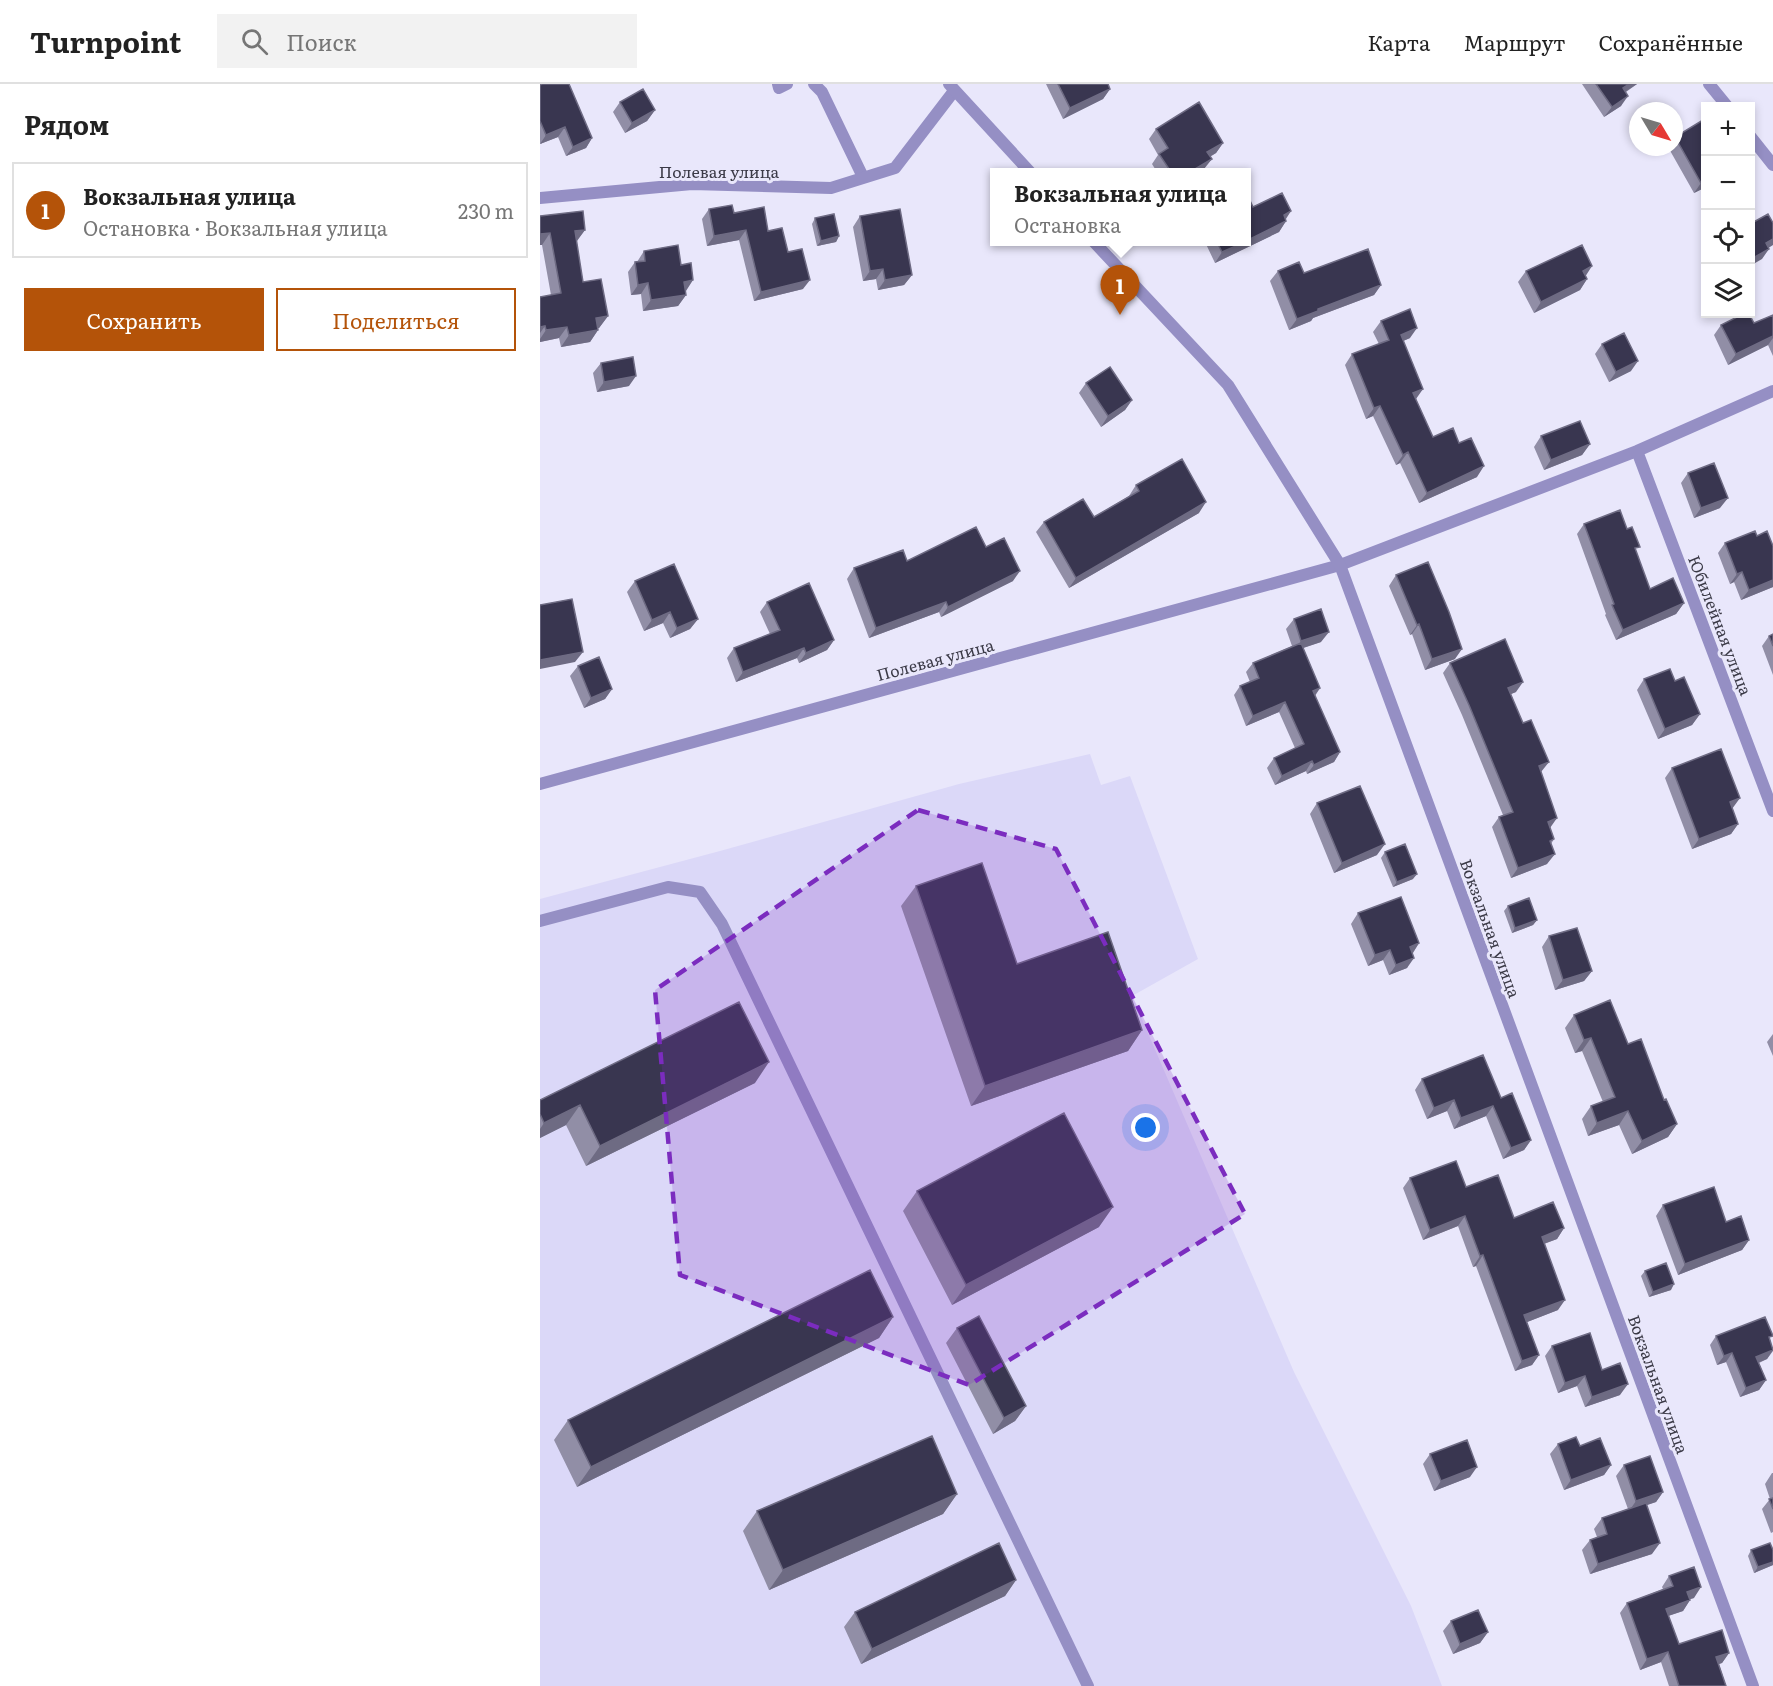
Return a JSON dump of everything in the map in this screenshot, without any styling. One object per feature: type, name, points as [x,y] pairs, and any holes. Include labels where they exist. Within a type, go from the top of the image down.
[{"type":"street","points":[[778,84],[779,88],[787,84]]},
{"type":"street","points":[[814,84],[822,92],[863,177]]},
{"type":"street","points":[[1709,84],[1724,102]]},
{"type":"street","points":[[952,87],[1026,168]]},
{"type":"street","name":"Полевая улица","points":[[540,198],[692,184],[831,189],[894,168],[952,87]]},
{"type":"street","points":[[1755,142],[1773,165]]},
{"type":"street","name":"Вокзальная улица","points":[[1098,246],[1228,385],[1340,565],[1753,1686]]},
{"type":"street","name":"Полевая улица","points":[[540,784],[1340,565],[1637,451],[1773,391]]},
{"type":"street","name":"Юбилейная улица","points":[[1637,451],[1773,811]]},
{"type":"street","points":[[540,921],[668,887],[700,892],[722,924],[1088,1686]]},
{"type":"highlighted area","points":[[918,810],[1056,849],[1245,1214],[969,1385],[680,1275],[655,990]]},
{"type":"shaded area","points":[[1090,754],[1101,785],[1130,776],[1198,959],[1132,996],[1294,1372],[1411,1606],[1442,1686],[540,1686],[540,899],[959,784]]},
{"type":"building","points":[[569,84],[592,138],[573,147],[565,127],[546,135],[540,121],[540,85]]},
{"type":"building","points":[[1058,84],[1108,84],[1110,89],[1070,108]]},
{"type":"building","points":[[1596,84],[1629,84],[1623,88],[1628,96],[1612,107]]},
{"type":"building","points":[[643,89],[655,110],[632,123],[620,102]]},
{"type":"building","points":[[1199,102],[1223,143],[1207,152],[1212,159],[1197,168],[1168,168],[1159,154],[1168,148],[1156,129]]},
{"type":"building","points":[[1701,121],[1701,183],[1683,151],[1683,132]]},
{"type":"building","points":[[1282,193],[1291,211],[1284,215],[1286,221],[1251,238],[1251,203],[1253,207]]},
{"type":"building","points":[[732,205],[734,213],[764,207],[768,231],[782,228],[788,252],[802,249],[810,280],[761,292],[746,230],[714,236],[709,209]]},
{"type":"building","points":[[900,209],[912,275],[885,280],[883,269],[870,271],[860,216]]},
{"type":"building","points":[[583,211],[585,230],[575,231],[583,282],[601,279],[608,316],[596,318],[598,330],[569,335],[567,327],[546,330],[545,326],[540,327],[540,297],[561,293],[550,233],[540,234],[540,216]]},
{"type":"building","points":[[834,214],[839,236],[821,241],[815,218]]},
{"type":"building","points":[[1768,214],[1773,223],[1773,239],[1766,243],[1769,249],[1755,257],[1755,221]]},
{"type":"building","points":[[678,245],[681,265],[691,263],[693,280],[684,282],[686,295],[651,300],[648,283],[638,285],[635,262],[645,261],[644,251]]},
{"type":"building","points":[[1582,245],[1592,266],[1583,271],[1587,279],[1541,302],[1526,271]]},
{"type":"building","points":[[1219,246],[1236,246],[1222,252]]},
{"type":"building","points":[[1368,249],[1381,285],[1297,319],[1278,271],[1299,262],[1304,273]]},
{"type":"building","points":[[1410,309],[1417,328],[1401,335],[1423,389],[1413,393],[1433,437],[1453,428],[1459,443],[1471,438],[1484,466],[1427,493],[1408,452],[1403,455],[1380,406],[1374,408],[1352,354],[1389,340],[1381,321]]},
{"type":"building","points":[[1773,315],[1773,336],[1736,354],[1721,325],[1735,318],[1751,318],[1754,323]]},
{"type":"building","points":[[1624,333],[1638,361],[1616,372],[1602,344]]},
{"type":"building","points":[[633,357],[636,376],[604,382],[601,363]]},
{"type":"building","points":[[1110,367],[1132,400],[1108,416],[1086,383]]},
{"type":"building","points":[[1580,421],[1590,444],[1551,460],[1541,436]]},
{"type":"building","points":[[1182,459],[1206,502],[1076,578],[1044,522],[1083,499],[1094,517],[1139,491],[1136,485]]},
{"type":"building","points":[[1714,463],[1728,498],[1701,508],[1688,473]]},
{"type":"building","points":[[1620,510],[1627,529],[1632,527],[1640,547],[1635,548],[1650,589],[1673,578],[1684,603],[1623,630],[1584,524]]},
{"type":"building","points":[[976,527],[986,547],[1004,538],[1020,571],[948,607],[946,602],[876,628],[854,568],[903,550],[907,561]]},
{"type":"building","points":[[1755,531],[1757,536],[1767,531],[1773,546],[1773,580],[1749,590],[1742,572],[1737,574],[1725,543]]},
{"type":"building","points":[[1428,562],[1462,649],[1432,659],[1419,624],[1417,625],[1396,575]]},
{"type":"building","points":[[674,564],[698,619],[677,628],[670,612],[652,620],[635,581]]},
{"type":"building","points":[[809,583],[834,640],[806,653],[804,648],[743,672],[734,648],[780,630],[767,602]]},
{"type":"building","points":[[572,599],[583,652],[540,660],[540,605]]},
{"type":"building","points":[[1321,609],[1329,632],[1301,641],[1294,619]]},
{"type":"building","points":[[1773,634],[1773,646],[1769,636]]},
{"type":"building","points":[[1505,639],[1523,682],[1508,688],[1523,723],[1531,720],[1549,762],[1539,766],[1557,818],[1548,822],[1554,839],[1550,841],[1555,854],[1518,868],[1499,817],[1513,812],[1450,663]]},
{"type":"building","points":[[1301,643],[1320,688],[1313,691],[1340,752],[1314,765],[1312,761],[1282,776],[1274,758],[1304,744],[1285,702],[1253,716],[1240,686],[1259,678],[1253,663]]},
{"type":"building","points":[[599,657],[612,689],[591,698],[578,666]]},
{"type":"building","points":[[1670,669],[1675,681],[1684,677],[1700,714],[1665,729],[1644,679]]},
{"type":"building","points":[[1721,749],[1740,798],[1730,802],[1738,824],[1699,839],[1672,768]]},
{"type":"building","points":[[1360,786],[1385,844],[1342,863],[1317,803]]},
{"type":"building","points":[[1405,844],[1417,874],[1397,882],[1385,852]]},
{"type":"building","points":[[982,863],[1017,964],[1108,932],[1142,1030],[985,1086],[916,886]]},
{"type":"building","points":[[1401,897],[1419,943],[1410,947],[1414,958],[1396,965],[1390,950],[1375,955],[1358,913]]},
{"type":"building","points":[[1529,898],[1537,920],[1515,928],[1508,906]]},
{"type":"building","points":[[1577,928],[1592,971],[1563,980],[1549,936]]},
{"type":"building","points":[[1610,1000],[1628,1044],[1641,1039],[1664,1100],[1666,1099],[1677,1124],[1642,1141],[1628,1111],[1597,1123],[1591,1106],[1615,1097],[1591,1038],[1584,1040],[1574,1015]]},
{"type":"building","points":[[739,1002],[769,1062],[600,1146],[580,1105],[544,1123],[540,1114],[540,1100]]},
{"type":"building","points":[[1483,1055],[1501,1098],[1512,1093],[1531,1140],[1511,1148],[1493,1106],[1461,1118],[1454,1100],[1434,1108],[1422,1079]]},
{"type":"building","points":[[1064,1113],[1113,1207],[966,1285],[917,1191]]},
{"type":"building","points":[[1456,1161],[1466,1187],[1498,1175],[1514,1218],[1553,1202],[1564,1228],[1542,1237],[1565,1300],[1524,1315],[1539,1355],[1522,1361],[1483,1255],[1480,1256],[1465,1216],[1430,1230],[1410,1178]]},
{"type":"building","points":[[1714,1187],[1726,1222],[1741,1216],[1749,1240],[1685,1264],[1663,1205]]},
{"type":"building","points":[[1666,1263],[1674,1284],[1653,1292],[1645,1271]]},
{"type":"building","points":[[870,1270],[893,1317],[591,1467],[568,1420]]},
{"type":"building","points":[[979,1316],[1026,1406],[1004,1418],[957,1328]]},
{"type":"building","points":[[1765,1317],[1773,1336],[1769,1337],[1773,1350],[1756,1357],[1766,1380],[1746,1388],[1732,1353],[1724,1356],[1716,1336]]},
{"type":"building","points":[[1590,1333],[1602,1370],[1620,1363],[1628,1384],[1592,1397],[1585,1376],[1565,1383],[1552,1346]]},
{"type":"building","points":[[932,1436],[957,1494],[783,1570],[757,1511]]},
{"type":"building","points":[[1576,1437],[1580,1446],[1600,1438],[1611,1465],[1571,1480],[1558,1444]]},
{"type":"building","points":[[1467,1440],[1477,1467],[1441,1481],[1430,1454]]},
{"type":"building","points":[[1650,1456],[1663,1492],[1636,1501],[1624,1465]]},
{"type":"building","points":[[1646,1503],[1660,1543],[1598,1564],[1590,1540],[1607,1534],[1602,1518]]},
{"type":"building","points":[[999,1543],[1016,1580],[872,1649],[855,1612]]},
{"type":"building","points":[[1770,1543],[1773,1550],[1773,1562],[1758,1567],[1751,1550]]},
{"type":"building","points":[[1694,1567],[1701,1587],[1687,1592],[1690,1600],[1666,1609],[1679,1644],[1722,1630],[1729,1653],[1716,1657],[1726,1686],[1679,1686],[1668,1652],[1647,1659],[1627,1603],[1673,1586],[1669,1576]]},
{"type":"building","points":[[1478,1610],[1488,1632],[1460,1644],[1451,1621]]},
{"type":"place","name":"Вокзальная улица","points":[[1120,315]]}]
